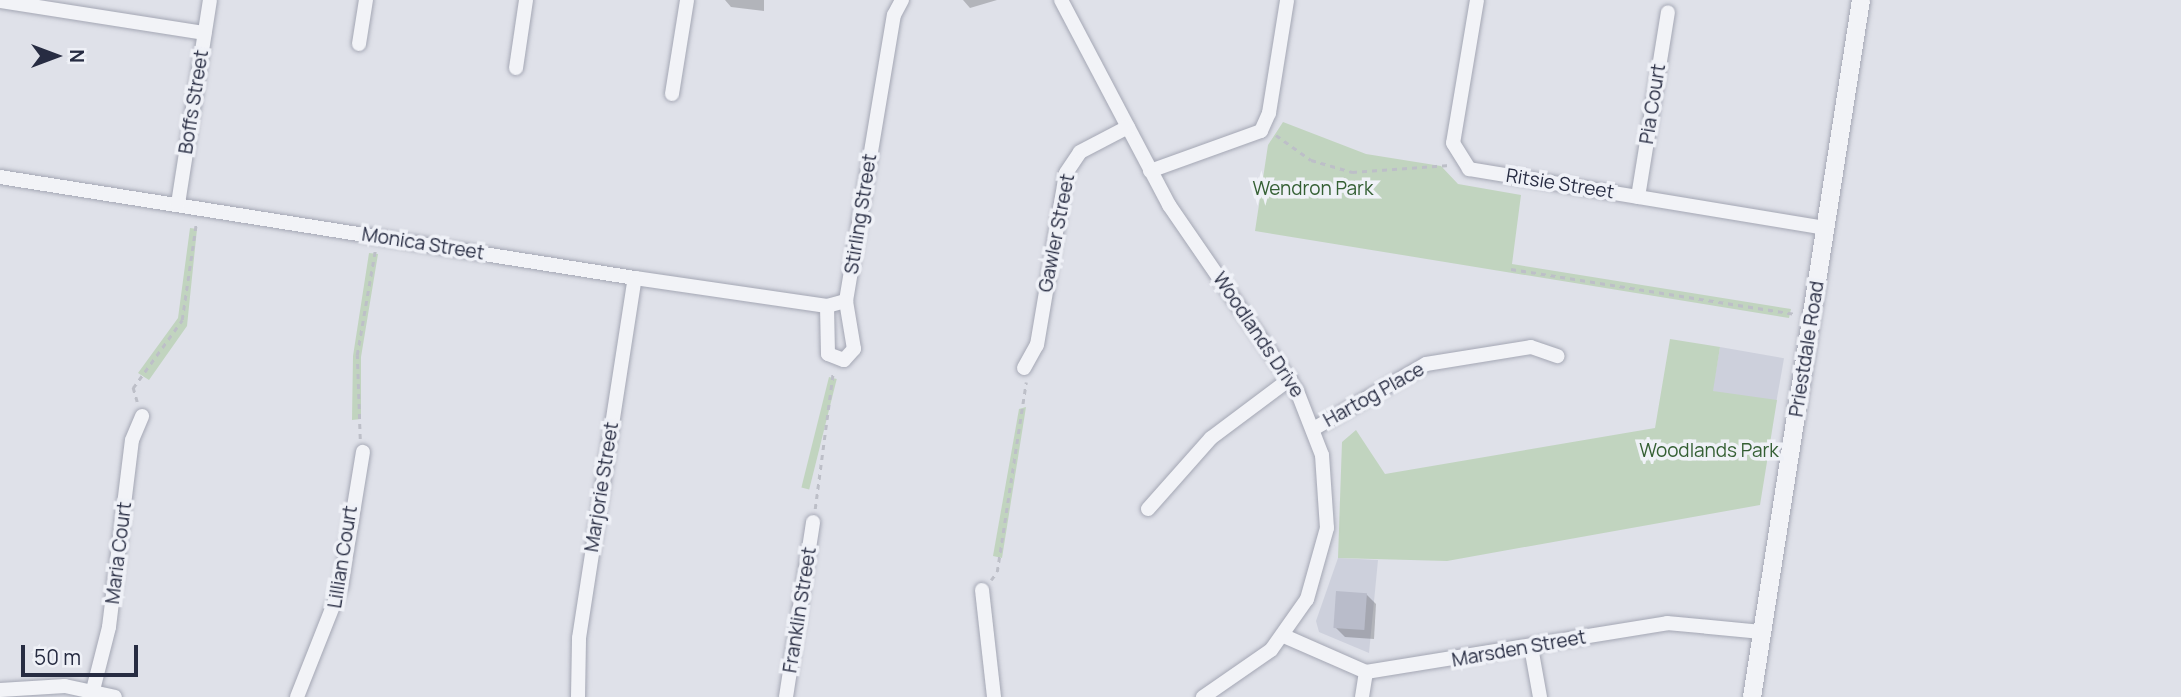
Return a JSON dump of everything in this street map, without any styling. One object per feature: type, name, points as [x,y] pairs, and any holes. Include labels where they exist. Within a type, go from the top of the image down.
[{"type":"street","name":"Boffs Street","points":[[178,204],[210,0]]},
{"type":"street","points":[[359,44],[366,0]]},
{"type":"street","points":[[516,68],[526,0]]},
{"type":"street","points":[[672,94],[687,0]]},
{"type":"street","name":"Stirling Street","points":[[835,358],[844,360],[854,349],[846,301],[894,15],[902,0]]},
{"type":"street","name":"Woodlands Drive","points":[[1062,0],[1150,171],[1290,379],[1315,428],[1329,496],[1327,528],[1307,599],[1284,636],[1257,663],[1203,697]]},
{"type":"street","points":[[1150,171],[1202,147],[1248,137],[1265,124],[1286,0]]},
{"type":"street","points":[[1459,160],[1453,143],[1477,0]]},
{"type":"street","name":"Priestdale Road","points":[[1752,697],[1861,0]]},
{"type":"street","points":[[0,1],[205,33]]},
{"type":"street","name":"Pia Court","points":[[1638,197],[1668,12]]},
{"type":"street","name":"Gawler Street","points":[[1024,368],[1037,345],[1066,173],[1080,152],[1128,127]]},
{"type":"street","name":"Ritsie Street","points":[[1459,160],[1469,169],[1825,228]]},
{"type":"street","name":"Monica Street","points":[[0,177],[635,278],[827,306],[846,301]]},
{"type":"street","name":"Marjorie Street","points":[[578,697],[579,638],[635,278]]},
{"type":"street","points":[[827,306],[828,354],[835,358]]},
{"type":"street","name":"Hartog Place","points":[[1315,428],[1426,364],[1531,347],[1557,356]]},
{"type":"street","points":[[1148,509],[1211,438],[1290,379]]},
{"type":"street","name":"Maria Court","points":[[93,690],[142,416]]},
{"type":"street","name":"Lillian Court","points":[[297,697],[341,586],[363,452]]},
{"type":"street","name":"Franklin Street","points":[[786,697],[813,522]]},
{"type":"street","points":[[982,590],[994,697]]},
{"type":"street","name":"Marsden Street","points":[[1366,672],[1531,648],[1667,622],[1762,632]]},
{"type":"street","points":[[1284,636],[1366,672],[1363,697]]},
{"type":"street","points":[[1531,648],[1540,697]]},
{"type":"street","points":[[0,690],[93,690],[116,697]]},
{"type":"path","points":[[1265,124],[1311,160],[1352,172],[1397,174],[1459,160]]},
{"type":"path","points":[[142,416],[133,388],[183,320],[198,208]]},
{"type":"path","points":[[363,452],[356,423],[357,355],[377,236]]},
{"type":"path","points":[[1511,269],[1812,316]]},
{"type":"path","points":[[813,522],[835,358]]},
{"type":"path","points":[[982,590],[998,572],[1028,394],[1024,368]]},
{"type":"shaded area","points":[[1720,347],[1784,358],[1776,403],[1712,391]]},
{"type":"shaded area","points":[[1338,558],[1378,560],[1369,653],[1319,632],[1316,621]]},
{"type":"green space","name":"Wendron Park","points":[[1283,122],[1366,154],[1441,166],[1458,184],[1521,195],[1512,264],[1791,309],[1789,318],[1255,231],[1268,145]]},
{"type":"green space","points":[[190,228],[197,229],[187,326],[149,380],[138,373],[178,318]]},
{"type":"green space","points":[[369,253],[378,254],[361,357],[361,419],[352,420],[353,356]]},
{"type":"green space","name":"Woodlands Park","points":[[1670,339],[1720,347],[1713,391],[1777,400],[1760,505],[1447,561],[1338,558],[1342,442],[1356,430],[1385,474],[1655,428]]},
{"type":"green space","points":[[829,377],[837,379],[809,490],[801,488]]},
{"type":"green space","points":[[1026,407],[1002,558],[993,556],[1019,409]]},
{"type":"building","points":[[1336,591],[1367,593],[1364,630],[1333,628]]}]
